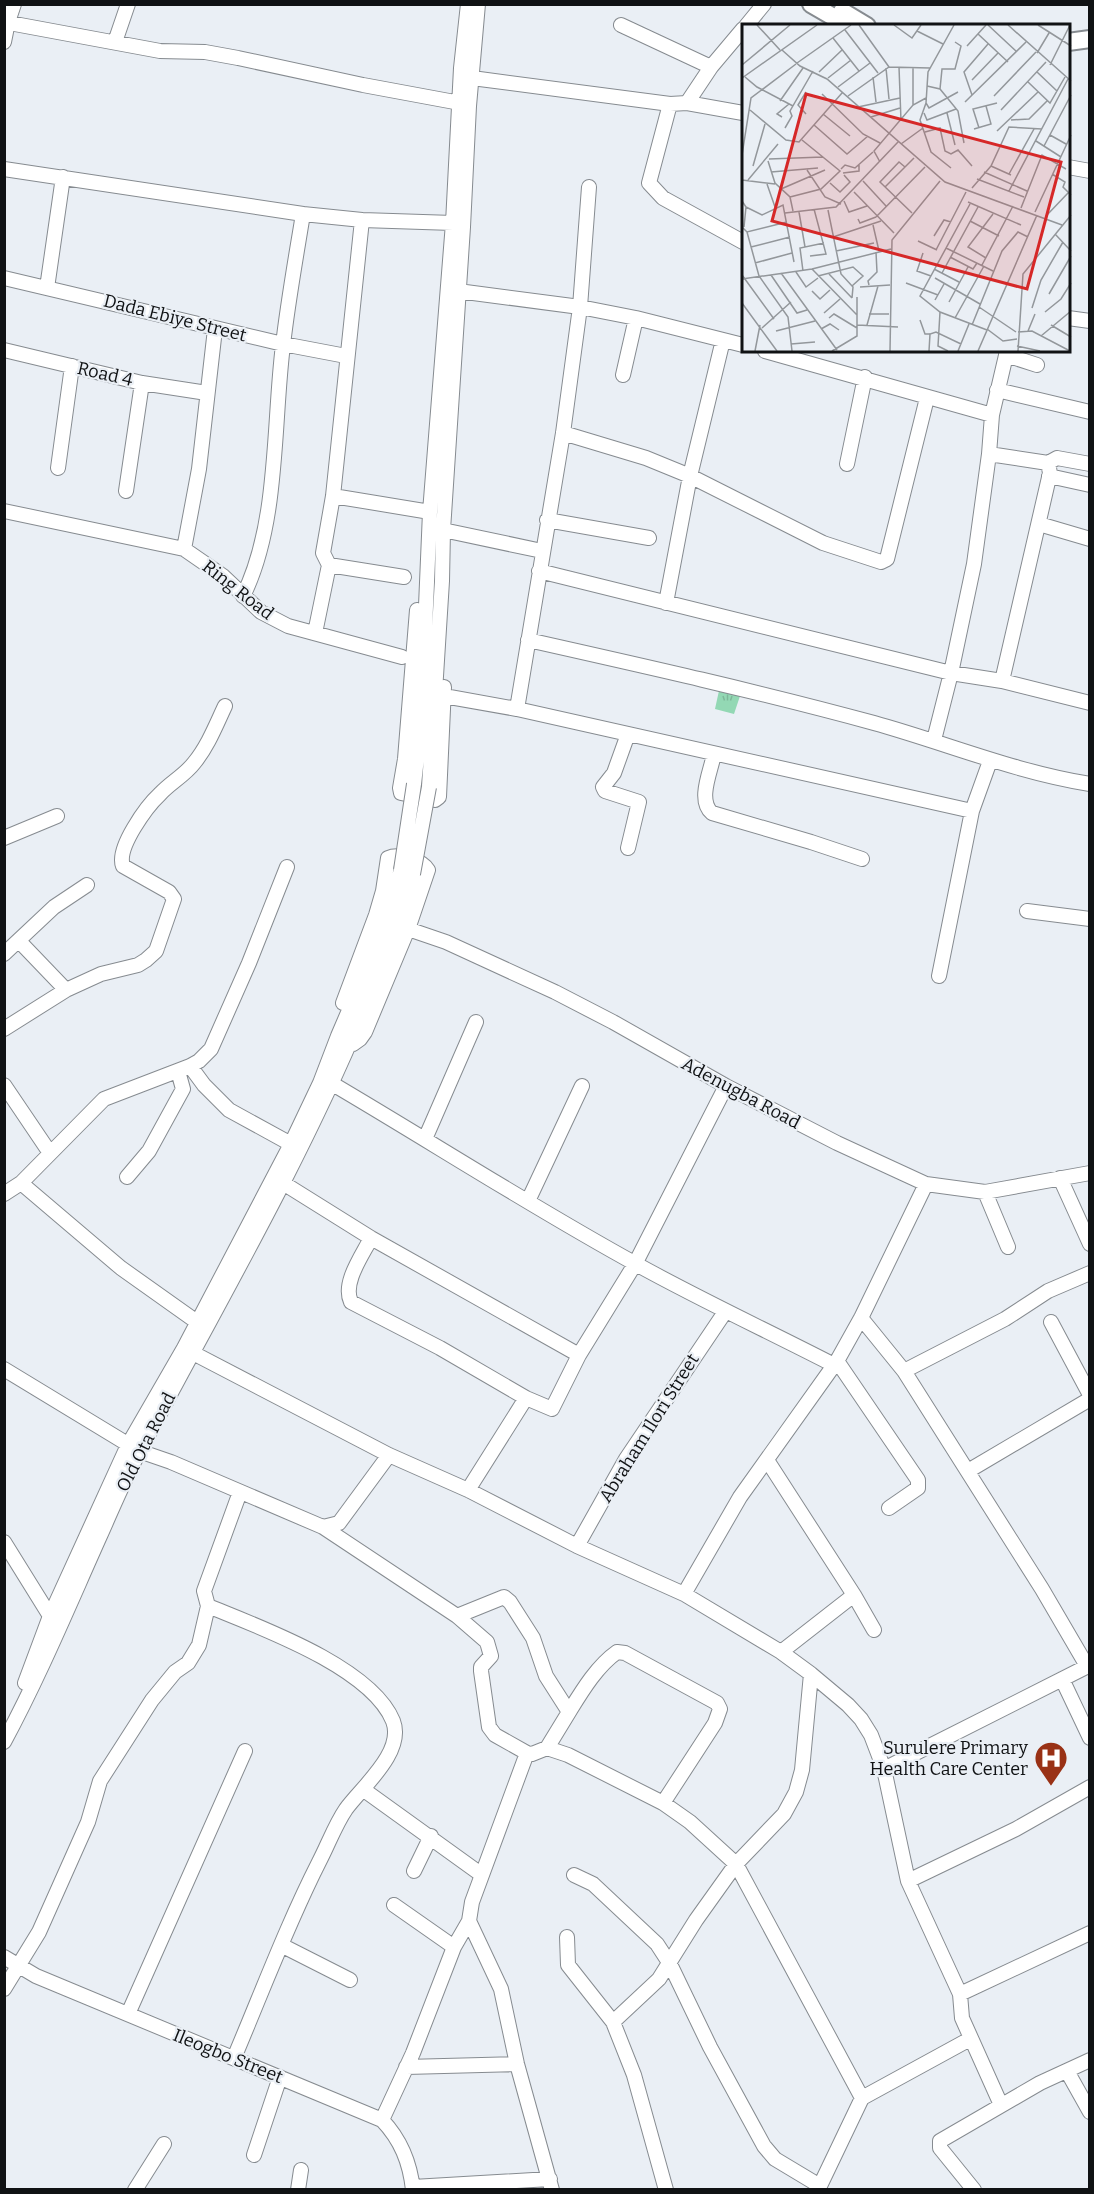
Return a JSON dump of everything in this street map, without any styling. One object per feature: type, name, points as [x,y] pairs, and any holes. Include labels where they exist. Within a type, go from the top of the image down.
[{"type":"main road","points":[[811,4],[846,24]]},
{"type":"main road","points":[[830,4],[864,24]]},
{"type":"main road","points":[[1070,42],[1089,39]]},
{"type":"main road","points":[[1070,53],[1089,49]]},
{"type":"street","points":[[4,42],[6,22],[14,4]]},
{"type":"street","points":[[116,42],[128,4]]},
{"type":"street","points":[[296,1146],[338,1036],[407,872],[429,787],[443,530],[478,4]]},
{"type":"street","points":[[748,24],[764,4]]},
{"type":"street","points":[[296,1146],[331,1083],[348,1046],[410,889],[407,872],[421,723],[426,577],[467,5]]},
{"type":"street","points":[[6,22],[160,51],[205,52],[460,103]]},
{"type":"street","points":[[621,25],[711,67]]},
{"type":"street","points":[[687,103],[711,67],[742,30]]},
{"type":"street","points":[[472,78],[670,104],[687,103],[742,113]]},
{"type":"street","points":[[670,104],[649,183],[653,190],[663,198],[742,241]]},
{"type":"street","points":[[1070,167],[1089,171]]},
{"type":"street","points":[[4,168],[303,214],[362,220],[453,223]]},
{"type":"street","points":[[47,288],[63,177]]},
{"type":"street","points":[[517,709],[563,433],[580,307],[589,187]]},
{"type":"street","points":[[243,596],[258,564],[265,525],[283,344],[303,214]]},
{"type":"street","points":[[315,633],[329,565],[323,553],[333,496],[362,220]]},
{"type":"street","name":"Dada Ebiye Street","points":[[4,278],[283,344],[346,356]]},
{"type":"street","points":[[458,291],[580,307],[636,318],[742,345]]},
{"type":"street","points":[[623,375],[636,318]]},
{"type":"street","points":[[1070,318],[1089,321]]},
{"type":"street","points":[[184,549],[199,469],[215,328]]},
{"type":"street","points":[[666,603],[690,476],[723,340]]},
{"type":"street","name":"Road 4","points":[[4,351],[142,383],[207,393]]},
{"type":"street","points":[[769,352],[865,377],[927,398],[992,415]]},
{"type":"street","points":[[934,740],[974,564],[992,415],[1007,353],[1037,365]]},
{"type":"street","points":[[58,468],[72,366]]},
{"type":"street","points":[[847,464],[865,377]]},
{"type":"street","points":[[126,491],[142,383]]},
{"type":"street","points":[[997,390],[1089,412]]},
{"type":"street","points":[[563,433],[646,458],[690,476],[823,543],[880,562],[887,559],[927,398]]},
{"type":"street","points":[[989,454],[1049,470],[1089,485]]},
{"type":"street","points":[[1002,681],[1039,524],[1049,470],[1057,458],[1089,464]]},
{"type":"street","points":[[333,496],[424,511]]},
{"type":"street","name":"Ring Road","points":[[4,511],[184,549],[215,569],[261,612],[288,626],[402,657]]},
{"type":"street","points":[[547,520],[650,538]]},
{"type":"street","points":[[1039,524],[1089,539]]},
{"type":"street","points":[[443,530],[542,551]]},
{"type":"street","points":[[329,565],[404,577]]},
{"type":"street","points":[[539,571],[951,673],[1002,681],[1089,703]]},
{"type":"street","points":[[426,577],[418,597],[406,749],[399,788],[401,794],[435,800],[439,797],[444,696],[446,613],[442,581]]},
{"type":"street","points":[[528,640],[773,695],[934,740],[990,761],[1089,784]]},
{"type":"street","points":[[444,696],[517,709],[972,811]]},
{"type":"street","points":[[4,1029],[66,990],[101,974],[138,965],[156,951],[174,898],[169,892],[123,866],[121,861],[127,838],[158,795],[194,764],[225,706]]},
{"type":"street","points":[[628,734],[614,773],[603,787],[605,791],[639,802],[628,848]]},
{"type":"street","points":[[714,754],[704,799],[708,810],[712,813],[862,859]]},
{"type":"street","points":[[939,976],[972,811],[990,761]]},
{"type":"street","points":[[4,838],[57,816]]},
{"type":"street","points":[[338,1036],[337,1021],[376,915],[385,883],[388,858],[391,856],[421,862],[428,870],[408,929],[365,1032],[360,1039],[348,1046]]},
{"type":"street","points":[[4,1194],[21,1183],[104,1099],[184,1069],[199,1061],[211,1049],[249,963],[287,867]]},
{"type":"street","points":[[4,954],[54,908],[87,885]]},
{"type":"street","points":[[1027,910],[1089,919]]},
{"type":"street","name":"Adenugba Road","points":[[408,929],[446,942],[555,992],[726,1086],[837,1143],[926,1184],[985,1192],[1089,1173]]},
{"type":"street","points":[[19,941],[66,990]]},
{"type":"street","points":[[425,1139],[476,1022]]},
{"type":"street","points":[[184,1069],[229,1110],[296,1146]]},
{"type":"street","points":[[127,1177],[149,1151],[183,1089],[184,1069]]},
{"type":"street","points":[[331,1083],[635,1264],[725,1311],[836,1363],[918,1480],[918,1488],[890,1508]]},
{"type":"street","points":[[4,1085],[51,1153]]},
{"type":"street","points":[[528,1201],[582,1086]]},
{"type":"street","points":[[371,1238],[348,1285],[347,1295],[351,1302],[440,1348],[526,1398],[552,1409],[579,1355],[635,1264],[726,1086]]},
{"type":"street","name":"Old Ota Road","points":[[4,1722],[26,1679],[50,1616],[134,1448],[193,1353],[283,1183],[296,1146]]},
{"type":"street","name":"Old Ota Road","points":[[4,1742],[28,1696],[158,1396],[296,1146]]},
{"type":"street","points":[[1059,1178],[1089,1244]]},
{"type":"street","points":[[21,1183],[121,1268],[197,1322]]},
{"type":"street","points":[[283,1183],[371,1238],[579,1355]]},
{"type":"street","points":[[684,1594],[740,1497],[836,1363],[861,1318],[926,1184]]},
{"type":"street","points":[[985,1192],[1008,1247]]},
{"type":"street","points":[[904,1371],[1005,1319],[1048,1291],[1089,1274]]},
{"type":"street","name":"Abraham Ilori Street","points":[[577,1546],[626,1459],[725,1311]]},
{"type":"street","points":[[861,1318],[904,1371],[1042,1588],[1088,1665],[884,1769]]},
{"type":"street","points":[[968,1471],[1089,1397],[1051,1322]]},
{"type":"street","points":[[193,1353],[389,1455],[468,1490],[577,1546],[684,1594],[781,1652],[811,1674],[861,1719],[871,1735],[884,1769],[908,1881],[960,1994],[962,2018],[1001,2105]]},
{"type":"street","points":[[8,1373],[134,1448],[323,1527],[457,1616],[487,1642],[490,1648],[490,1656],[481,1667],[489,1726],[495,1735],[527,1753],[532,1754],[547,1748],[583,1689],[610,1656],[617,1652],[625,1653],[717,1703],[720,1709],[715,1724],[663,1803]]},
{"type":"street","points":[[468,1490],[526,1398]]},
{"type":"street","points":[[323,1527],[339,1522],[389,1455]]},
{"type":"street","points":[[767,1460],[874,1630]]},
{"type":"street","points":[[4,1989],[39,1932],[88,1822],[100,1781],[152,1700],[175,1672],[188,1663],[199,1645],[208,1606],[204,1591],[240,1492]]},
{"type":"street","points":[[4,1542],[50,1616]]},
{"type":"street","points":[[781,1652],[854,1595]]},
{"type":"street","points":[[457,1616],[504,1597],[510,1602],[533,1638],[541,1666],[569,1712]]},
{"type":"street","points":[[208,1606],[310,1649],[355,1678],[379,1701],[393,1720],[396,1733],[385,1760],[364,1791],[345,1810],[297,1906],[234,2058]]},
{"type":"street","points":[[613,2022],[654,1985],[736,1864],[775,1826],[784,1814],[796,1792],[802,1770],[811,1674]]},
{"type":"street","points":[[1062,1679],[1089,1738]]},
{"type":"street","points":[[547,1748],[581,1761],[663,1803],[690,1822],[736,1864],[862,2098]]},
{"type":"street","points":[[128,2014],[245,1751]]},
{"type":"street","points":[[382,2120],[454,1947],[469,1921],[472,1902],[527,1753]]},
{"type":"street","points":[[908,1881],[1016,1829],[1089,1787]]},
{"type":"street","points":[[364,1791],[431,1836],[483,1875]]},
{"type":"street","points":[[414,1871],[431,1836]]},
{"type":"street","points":[[574,1875],[593,1884],[657,1944],[670,1964],[710,2047],[764,2146],[775,2159],[819,2188],[862,2098],[970,2039]]},
{"type":"street","points":[[394,1905],[454,1947]]},
{"type":"street","points":[[413,2188],[551,2184],[517,2064],[501,1989],[469,1921]]},
{"type":"street","points":[[960,1994],[1089,1933]]},
{"type":"street","points":[[567,1937],[568,1965],[613,2022],[634,2075],[666,2190]]},
{"type":"street","points":[[281,1945],[350,1980]]},
{"type":"street","name":"Ileogbo Street","points":[[4,1957],[36,1976],[382,2120],[395,2133],[402,2147],[413,2188]]},
{"type":"street","points":[[974,2190],[940,2148],[940,2141],[1040,2083],[1089,2060]]},
{"type":"street","points":[[406,2067],[517,2064]]},
{"type":"street","points":[[1067,2072],[1089,2112]]},
{"type":"street","points":[[254,2155],[280,2077]]},
{"type":"street","points":[[135,2190],[164,2144]]},
{"type":"street","points":[[298,2190],[301,2170]]},
{"type":"green space","points":[[720,686],[741,693],[734,714],[715,709]]},
{"type":"place","name":"Surulere Primary Health Care Center","points":[[1051,1787]]}]
